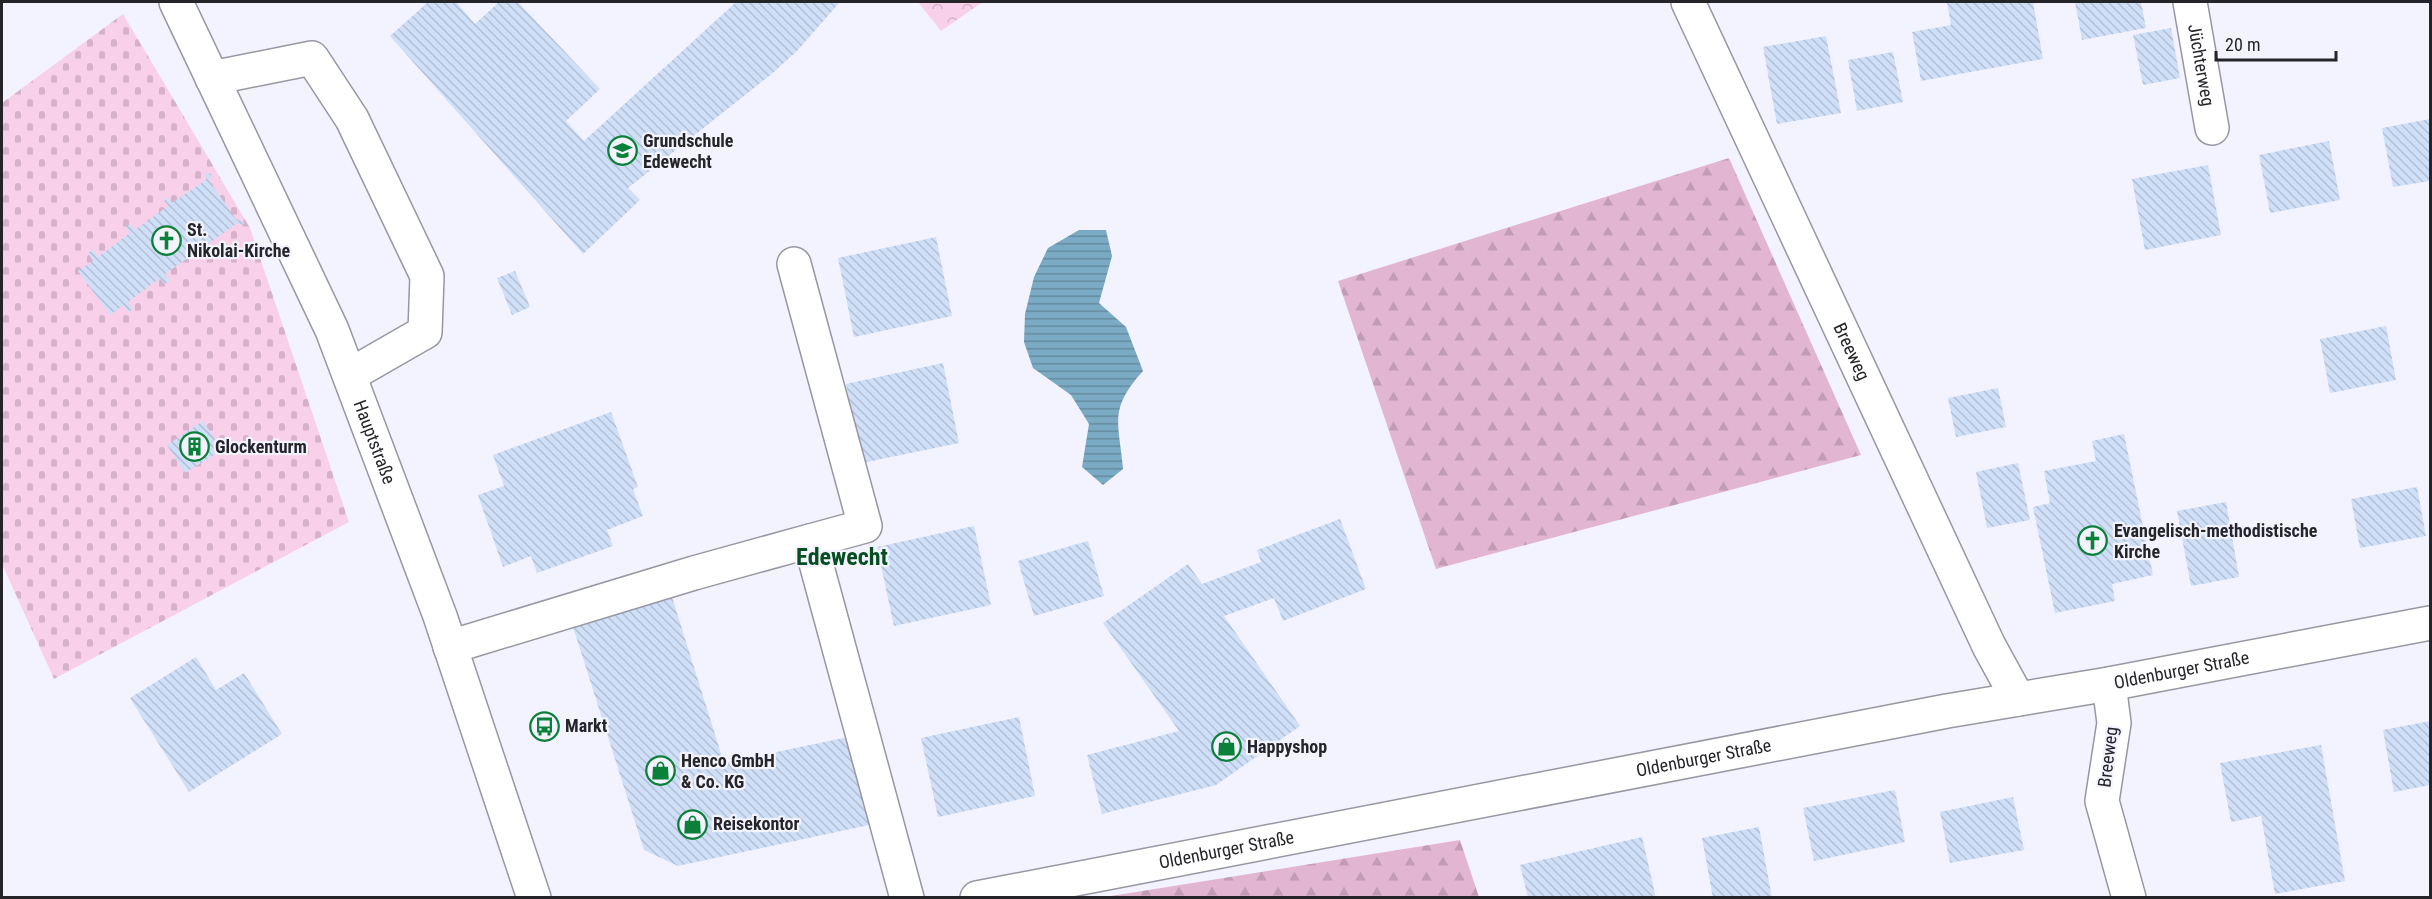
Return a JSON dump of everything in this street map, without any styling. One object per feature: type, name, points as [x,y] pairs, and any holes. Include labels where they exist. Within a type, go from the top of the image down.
[{"type":"main road","name":"Hauptstraße","points":[[176,2],[332,330],[450,647],[534,897]]},
{"type":"main road","name":"Breeweg","points":[[1688,2],[1989,646],[2018,699]]},
{"type":"main road","name":"Jüchterweg","points":[[2190,2],[2212,128]]},
{"type":"main road","points":[[212,78],[312,58],[352,119],[427,276],[425,332],[350,375]]},
{"type":"main road","points":[[450,647],[694,573],[865,526],[794,264]]},
{"type":"main road","points":[[810,541],[907,897]]},
{"type":"main road","name":"Oldenburger Straße","points":[[977,897],[2430,623]]},
{"type":"main road","name":"Breeweg","points":[[2109,684],[2114,723],[2102,801],[2128,897]]},
{"type":"green space","points":[[918,2],[983,2],[941,31]]},
{"type":"green space","points":[[123,14],[250,228],[349,522],[54,679],[2,564],[2,103]]},
{"type":"green space","points":[[1729,158],[1861,455],[1436,569],[1338,281]]},
{"type":"green space","points":[[1460,840],[1479,897],[1111,896]]},
{"type":"water","points":[[1079,230],[1106,230],[1112,256],[1099,303],[1126,327],[1143,371],[1132,384],[1120,407],[1118,428],[1123,469],[1103,485],[1082,467],[1089,424],[1071,395],[1033,368],[1024,342],[1025,314],[1034,277],[1048,248]]},
{"type":"building","name":"Grundschule Edewecht","points":[[428,2],[456,2],[475,24],[499,2],[518,2],[600,89],[566,121],[584,141],[736,2],[840,2],[797,51],[774,72],[628,188],[640,200],[583,254],[390,36]]},
{"type":"building","points":[[1947,2],[2033,2],[2043,59],[1921,81],[1912,32],[1951,25]]},
{"type":"building","points":[[2075,2],[2141,2],[2146,28],[2082,40]]},
{"type":"building","points":[[2171,28],[2180,78],[2143,85],[2133,35]]},
{"type":"building","points":[[1826,36],[1841,113],[1777,124],[1763,47]]},
{"type":"building","points":[[1893,52],[1903,102],[1857,111],[1848,60]]},
{"type":"building","points":[[2430,119],[2430,181],[2393,187],[2382,128]]},
{"type":"building","points":[[2329,141],[2340,200],[2270,213],[2259,155]]},
{"type":"building","points":[[2208,165],[2221,235],[2145,250],[2132,179]]},
{"type":"building","name":"St. Nikolai-Kirche","points":[[206,173],[211,174],[210,182],[236,219],[244,222],[243,225],[237,223],[203,248],[207,254],[203,257],[198,251],[165,274],[170,281],[164,284],[160,278],[128,302],[133,309],[128,312],[124,305],[110,315],[78,271],[93,261],[88,253],[93,250],[98,257],[130,233],[126,227],[130,224],[135,230],[168,206],[164,201],[168,197],[172,203],[206,180]]},
{"type":"building","points":[[936,237],[952,316],[854,337],[838,258]]},
{"type":"building","points":[[515,271],[530,307],[512,315],[497,278]]},
{"type":"building","points":[[2386,326],[2396,380],[2330,393],[2320,339]]},
{"type":"building","points":[[943,363],[959,443],[862,463],[846,384]]},
{"type":"building","points":[[1998,388],[2006,427],[1956,437],[1948,398]]},
{"type":"building","points":[[611,412],[638,487],[633,489],[643,516],[607,530],[613,546],[537,573],[531,556],[503,567],[478,495],[504,486],[493,455]]},
{"type":"building","name":"Glockenturm","points":[[203,421],[222,450],[185,473],[167,445]]},
{"type":"building","name":"Evangelisch-methodistische Kirche","points":[[2124,434],[2153,575],[2112,584],[2115,601],[2055,613],[2033,507],[2050,503],[2044,471],[2096,461],[2092,441]]},
{"type":"building","points":[[2018,463],[2030,520],[1987,528],[1976,472]]},
{"type":"building","points":[[2417,487],[2426,536],[2360,548],[2351,499]]},
{"type":"building","points":[[2226,502],[2239,577],[2191,586],[2177,511]]},
{"type":"building","points":[[1340,519],[1366,589],[1283,621],[1274,598],[1224,616],[1300,726],[1216,785],[1102,814],[1087,755],[1179,731],[1103,623],[1188,564],[1202,584],[1261,562],[1257,550]]},
{"type":"building","points":[[974,526],[991,605],[894,626],[877,547]]},
{"type":"building","points":[[1088,541],[1104,596],[1034,616],[1018,561]]},
{"type":"building","points":[[672,597],[724,763],[853,736],[869,825],[678,866],[644,850],[573,627]]},
{"type":"building","points":[[196,657],[216,690],[244,673],[282,734],[189,792],[130,698]]},
{"type":"building","points":[[1019,717],[1035,796],[938,817],[921,738]]},
{"type":"building","points":[[2430,721],[2430,785],[2394,792],[2383,730]]},
{"type":"building","points":[[2321,745],[2345,881],[2275,894],[2261,816],[2231,822],[2220,763]]},
{"type":"building","points":[[1895,790],[1905,842],[1814,861],[1803,808]]},
{"type":"building","points":[[2013,797],[2024,850],[1950,863],[1940,812]]},
{"type":"building","points":[[1759,827],[1772,898],[1713,898],[1702,838]]},
{"type":"building","points":[[1642,837],[1656,898],[1528,898],[1520,865]]},
{"type":"place","name":"Grundschule Edewecht","points":[[622,151]]},
{"type":"place","name":"St. Nikolai-Kirche","points":[[166,240]]},
{"type":"place","name":"Glockenturm","points":[[194,447]]},
{"type":"place","name":"Evangelisch-methodistische Kirche","points":[[2093,541]]},
{"type":"place","name":"Markt","points":[[544,726]]},
{"type":"place","name":"Happyshop","points":[[1226,747]]},
{"type":"place","name":"Henco GmbH & Co. KG","points":[[660,771]]},
{"type":"place","name":"Reisekontor","points":[[692,824]]},
{"type":"district","name":"Edewecht","points":[[842,557]]}]
